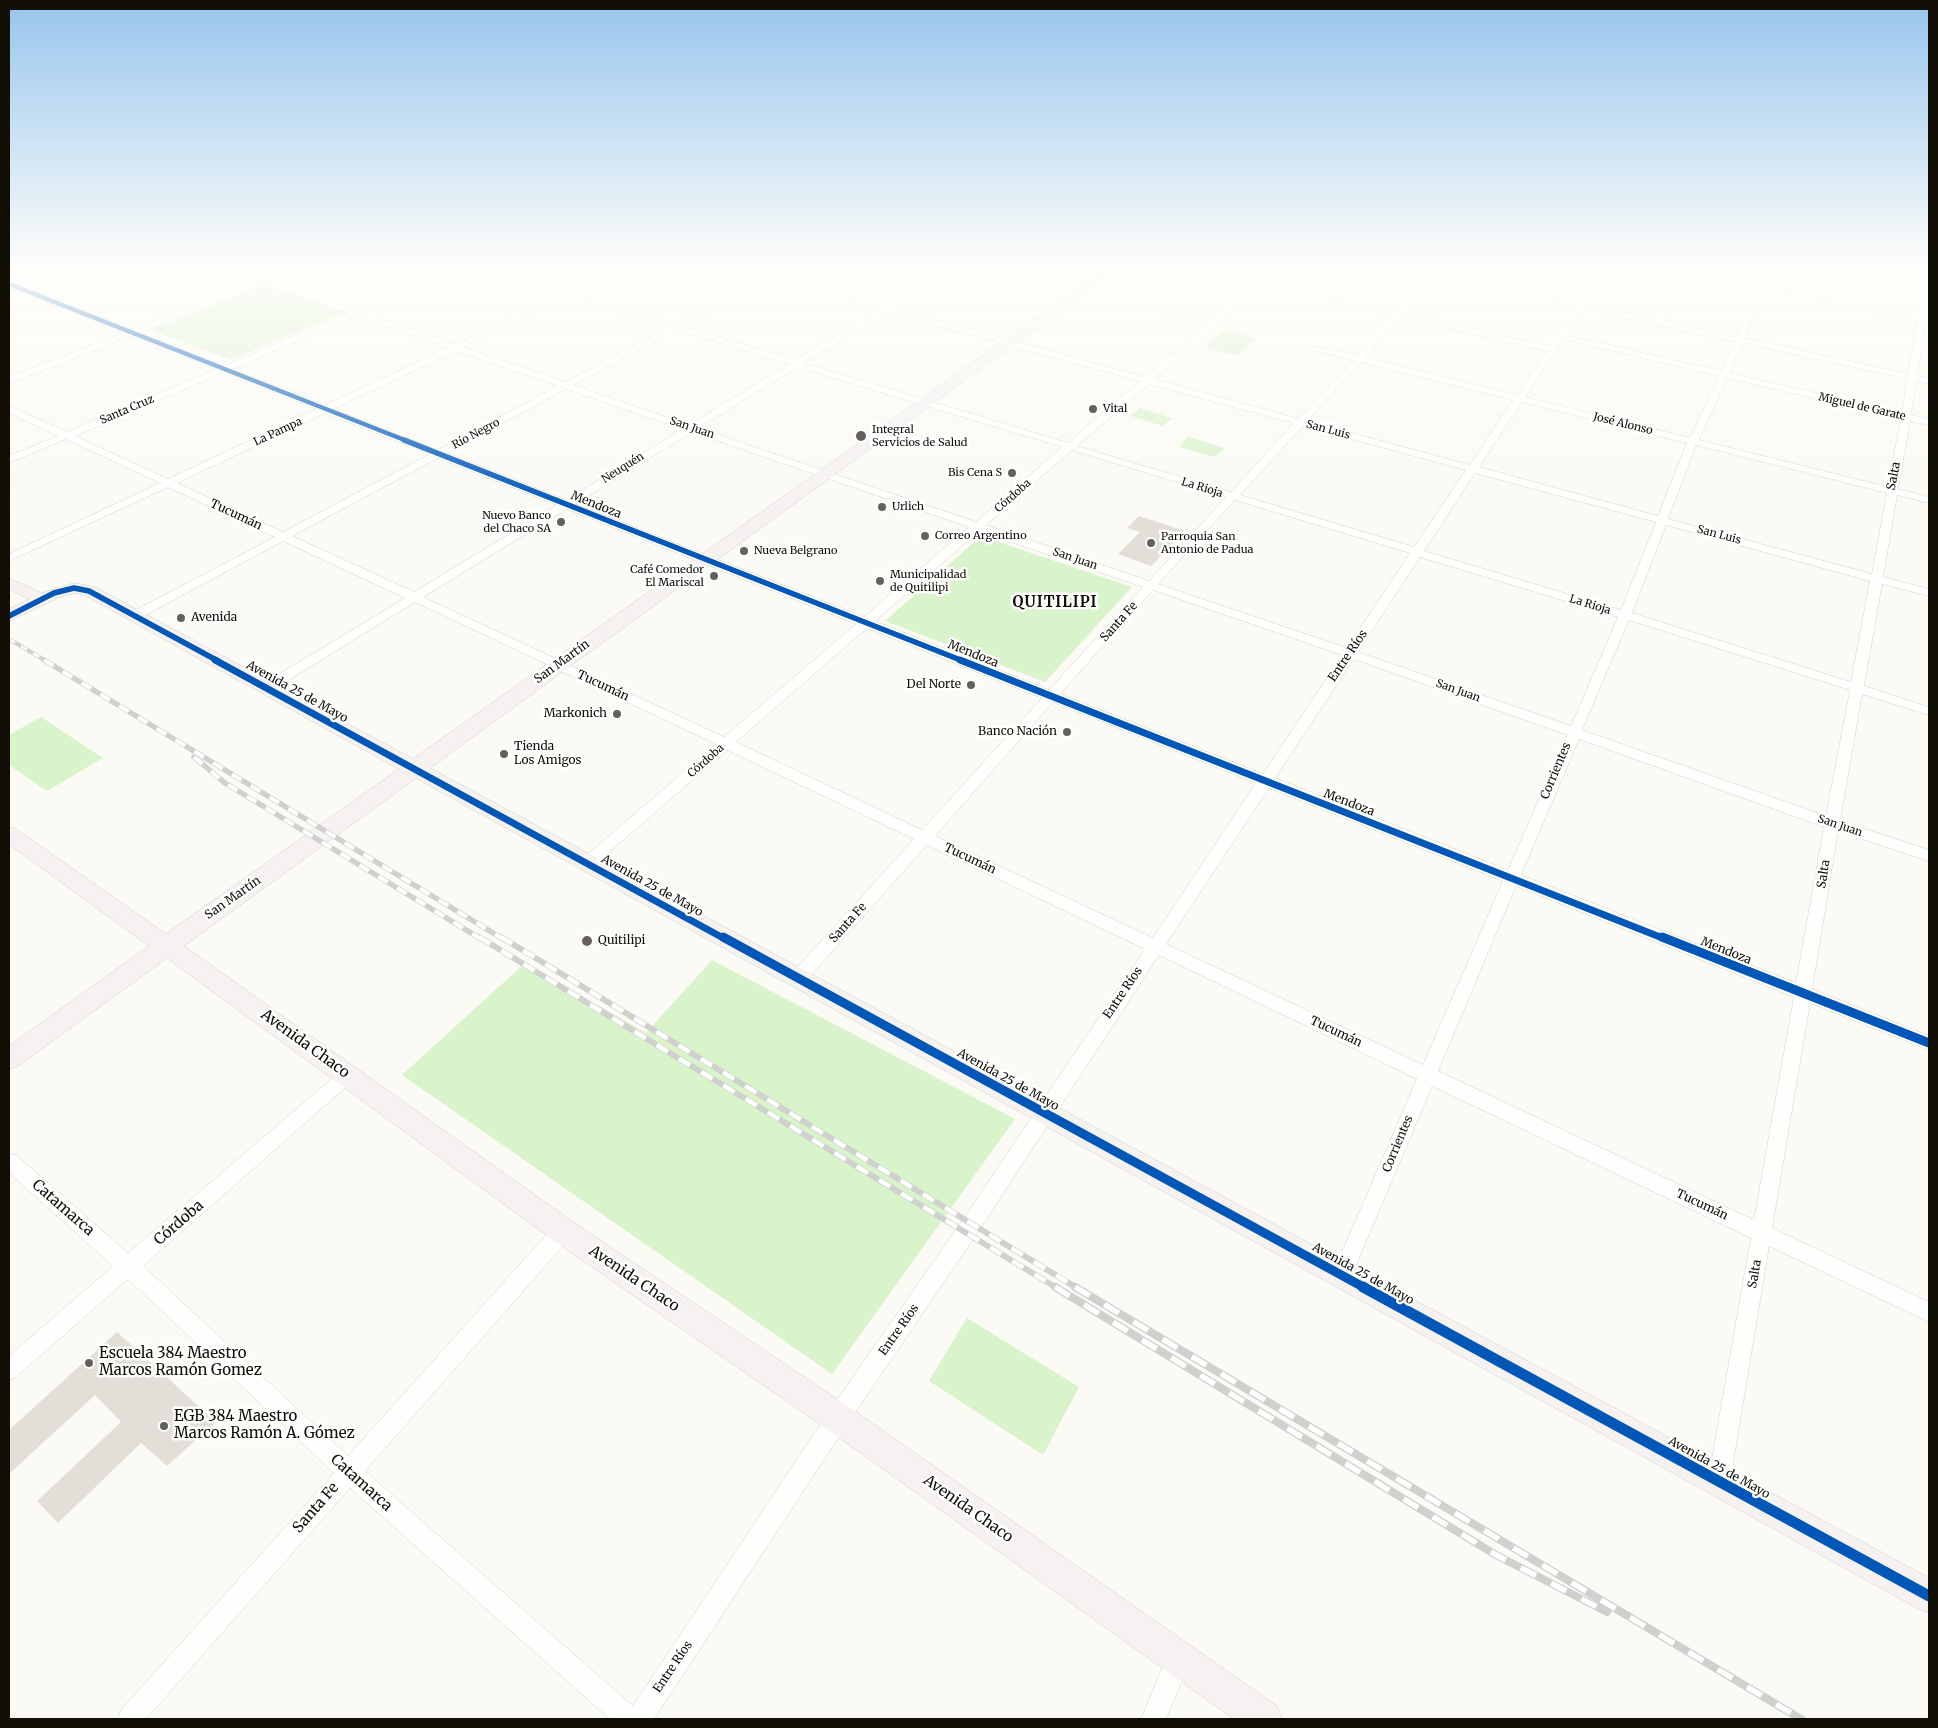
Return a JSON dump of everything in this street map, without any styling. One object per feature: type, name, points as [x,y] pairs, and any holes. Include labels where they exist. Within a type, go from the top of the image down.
[{"type":"street","points":[[9,380],[95,347]]},
{"type":"street","name":"Mendoza","points":[[164,347],[328,409],[703,560],[1929,1043]]},
{"type":"street","name":"Santa Cruz","points":[[9,460],[277,347]]},
{"type":"street","name":"San Juan","points":[[452,347],[1350,653],[1832,824],[1929,856]]},
{"type":"street","name":"La Pampa","points":[[9,558],[459,347]]},
{"type":"street","name":"Río Negro","points":[[134,616],[639,347]]},
{"type":"street","name":"La Rioja","points":[[740,347],[1625,616],[1929,711]]},
{"type":"street","name":"Neuquén","points":[[266,688],[824,347]]},
{"type":"street","name":"San Martín","points":[[9,1059],[703,560],[1004,347]]},
{"type":"street","name":"San Luis","points":[[1018,347],[1929,593]]},
{"type":"street","name":"Córdoba","points":[[587,863],[1188,347]]},
{"type":"street","name":"Santa Fe","points":[[798,978],[1151,585],[1369,347]]},
{"type":"street","points":[[1537,347],[1551,350]]},
{"type":"street","name":"Entre Ríos","points":[[639,1719],[838,1418],[971,1225],[1553,347]]},
{"type":"street","name":"Miguel de Garate","points":[[1606,347],[1929,422]]},
{"type":"street","name":"Corrientes","points":[[1342,1276],[1573,732],[1625,616],[1694,441],[1737,347]]},
{"type":"street","points":[[1771,347],[1929,380]]},
{"type":"street","name":"Salta","points":[[1719,1481],[1891,490],[1919,347]]},
{"type":"street","name":"José Alonso","points":[[1317,348],[1929,500]]},
{"type":"street","name":"Tucumán","points":[[9,409],[558,664],[1929,1312]]},
{"type":"street","points":[[9,582],[42,599]]},
{"type":"street","name":"Avenida 25 de Mayo","points":[[42,599],[54,592],[74,588],[89,591],[1929,1596]]},
{"type":"street","points":[[9,616],[42,599]]},
{"type":"street","name":"Avenida Chaco","points":[[12,839],[167,945],[563,1231],[838,1418],[1264,1719]]},
{"type":"street","name":"Córdoba","points":[[9,1370],[348,1075]]},
{"type":"street","name":"Catamarca","points":[[9,1161],[129,1267],[348,1472],[628,1719]]},
{"type":"street","name":"Santa Fe","points":[[130,1719],[563,1231]]},
{"type":"street","points":[[1153,1719],[1179,1659]]},
{"type":"green space","points":[[195,347],[262,347],[231,360]]},
{"type":"green space","points":[[1205,347],[1247,347],[1237,356]]},
{"type":"green space","points":[[1140,408],[1172,418],[1163,426],[1130,416]]},
{"type":"green space","points":[[1188,437],[1225,448],[1215,457],[1179,447]]},
{"type":"green space","points":[[981,536],[1132,587],[1045,682],[885,621]]},
{"type":"green space","points":[[41,717],[103,758],[47,791],[9,765],[9,735]]},
{"type":"green space","points":[[712,960],[1015,1119],[832,1374],[402,1075],[525,963],[646,1033]]},
{"type":"green space","points":[[967,1318],[1079,1387],[1043,1455],[929,1381]]},
{"type":"building","name":"Parroquia San Antonio de Padua","points":[[1139,516],[1185,531],[1151,566],[1118,554],[1140,532],[1127,528]]},
{"type":"building","name":"EGB 384 Maestro Marcos Ramón A. Gómez","points":[[117,1332],[216,1422],[167,1466],[141,1443],[58,1523],[37,1501],[121,1422],[95,1395],[9,1474],[9,1430]]},
{"type":"railway","points":[[9,639],[46,661]]},
{"type":"railway","points":[[44,660],[503,939]]},
{"type":"railway","points":[[194,757],[225,783],[481,939]]},
{"type":"railway","points":[[479,937],[1057,1288]]},
{"type":"railway","points":[[501,937],[1077,1288]]},
{"type":"railway","points":[[1055,1287],[1496,1555],[1607,1612]]},
{"type":"railway","points":[[1075,1287],[1801,1719]]},
{"type":"cycle path","points":[[167,347],[1929,1043]]},
{"type":"cycle path","points":[[9,616],[54,593],[74,588],[89,591],[1929,1596]]},
{"type":"place","name":"Vital","points":[[1093,409]]},
{"type":"place","name":"Integral Servicios de Salud","points":[[861,436]]},
{"type":"place","name":"Bis Cena S","points":[[1012,473]]},
{"type":"place","name":"Urlich","points":[[882,507]]},
{"type":"place","name":"Nuevo Banco del Chaco SA","points":[[561,522]]},
{"type":"place","name":"Correo Argentino","points":[[925,536]]},
{"type":"place","name":"Parroquia San Antonio de Padua","points":[[1151,543]]},
{"type":"place","name":"Nueva Belgrano","points":[[744,551]]},
{"type":"place","name":"Café Comedor El Mariscal","points":[[714,576]]},
{"type":"place","name":"Municipalidad de Quitilipi","points":[[880,581]]},
{"type":"place","name":"Avenida","points":[[181,618]]},
{"type":"place","name":"Del Norte","points":[[971,685]]},
{"type":"place","name":"Markonich","points":[[617,714]]},
{"type":"place","name":"Banco Nación","points":[[1067,732]]},
{"type":"place","name":"Tienda Los Amigos","points":[[504,754]]},
{"type":"place","name":"Quitilipi","points":[[587,941]]},
{"type":"place","name":"Escuela 384 Maestro Marcos Ramón Gomez","points":[[89,1363]]},
{"type":"place","name":"EGB 384 Maestro Marcos Ramón A. Gómez","points":[[164,1426]]},
{"type":"district","name":"QUITILIPI","points":[[1055,603]]}]
